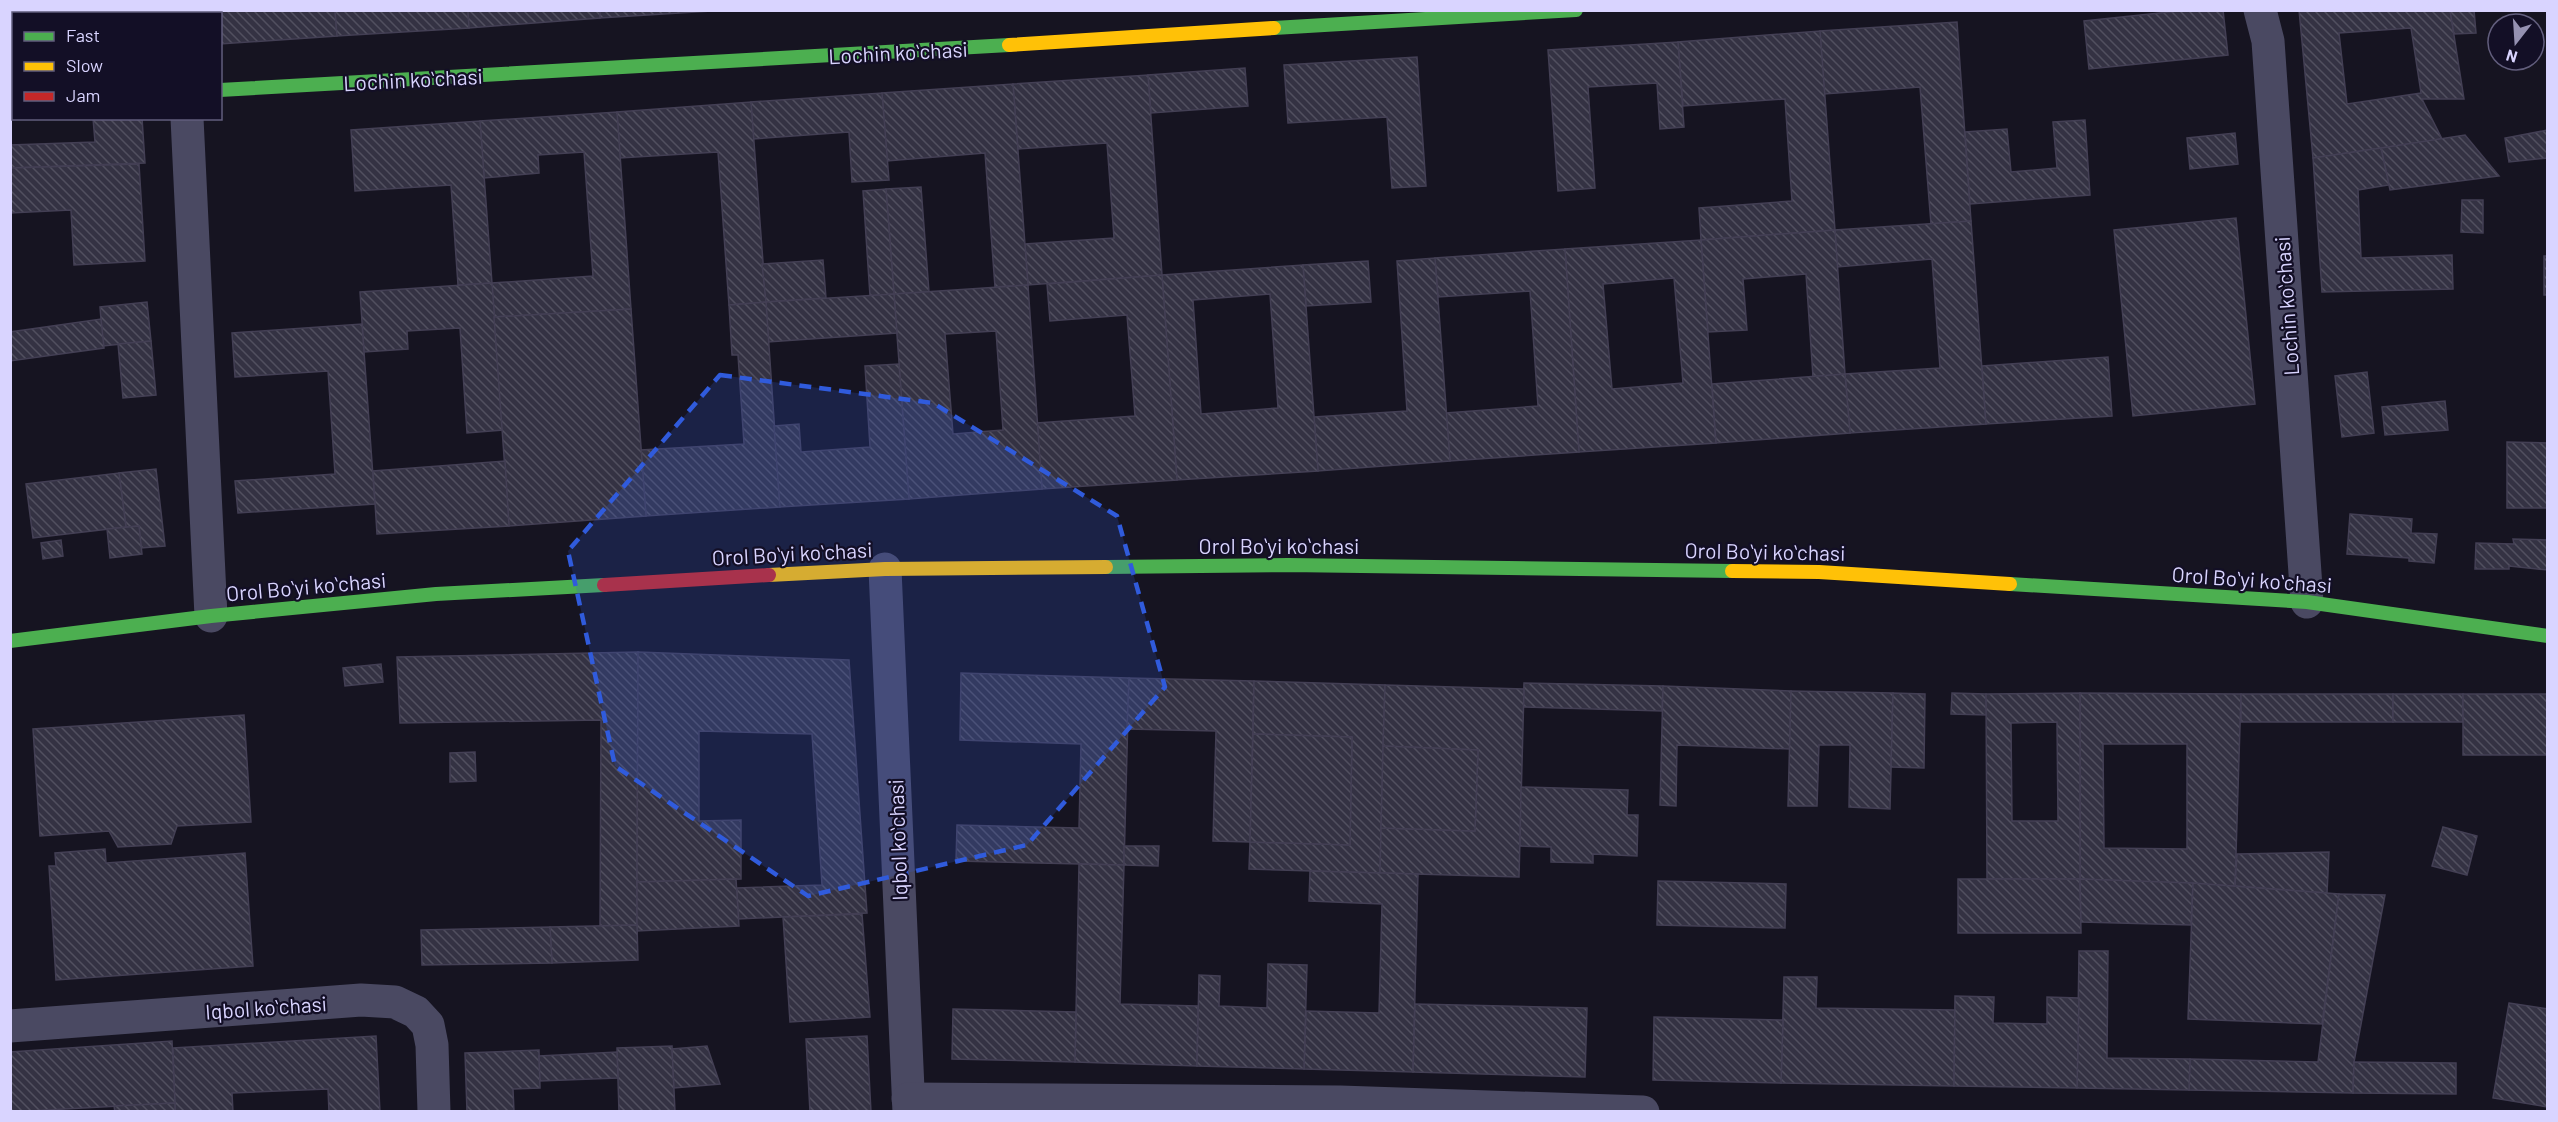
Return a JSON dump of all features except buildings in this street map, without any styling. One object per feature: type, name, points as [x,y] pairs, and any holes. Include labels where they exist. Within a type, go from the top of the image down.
[{"type":"street","name":"Lochin koʻchasi","points":[[222,90],[1576,10]]},
{"type":"street","name":"Lochin koʻchasi","points":[[2260,10],[2268,41],[2307,602]]},
{"type":"street","points":[[187,120],[212,616]]},
{"type":"street","name":"Orol Boʻyi koʻchasi","points":[[10,641],[212,616],[436,594],[885,569],[1288,565],[1819,572],[2307,602],[2547,636]]},
{"type":"street","name":"Iqbol koʻchasi","points":[[885,569],[909,1105]]},
{"type":"street","name":"Iqbol koʻchasi","points":[[10,1026],[361,1000],[395,1002],[416,1012],[428,1025],[432,1045],[434,1112]]},
{"type":"street","points":[[909,1105],[1340,1102],[1643,1112]]},
{"type":"highlighted area","points":[[720,375],[933,403],[1117,516],[1165,687],[1027,845],[808,896],[615,766],[568,551]]},
{"type":"traffic: fast","points":[[1274,28],[1576,10]]},
{"type":"traffic: fast","points":[[222,90],[1009,45]]},
{"type":"traffic: fast","points":[[1106,567],[1288,565],[1732,571]]},
{"type":"traffic: fast","points":[[2010,584],[2307,602],[2548,636]]},
{"type":"traffic: fast","points":[[10,641],[211,616],[436,594],[604,585]]},
{"type":"traffic: slow","points":[[1009,45],[1274,28]]},
{"type":"traffic: slow","points":[[769,575],[885,569],[1106,567]]},
{"type":"traffic: slow","points":[[1732,571],[1819,572],[2010,584]]},
{"type":"traffic: jam","points":[[604,585],[769,575]]}]
